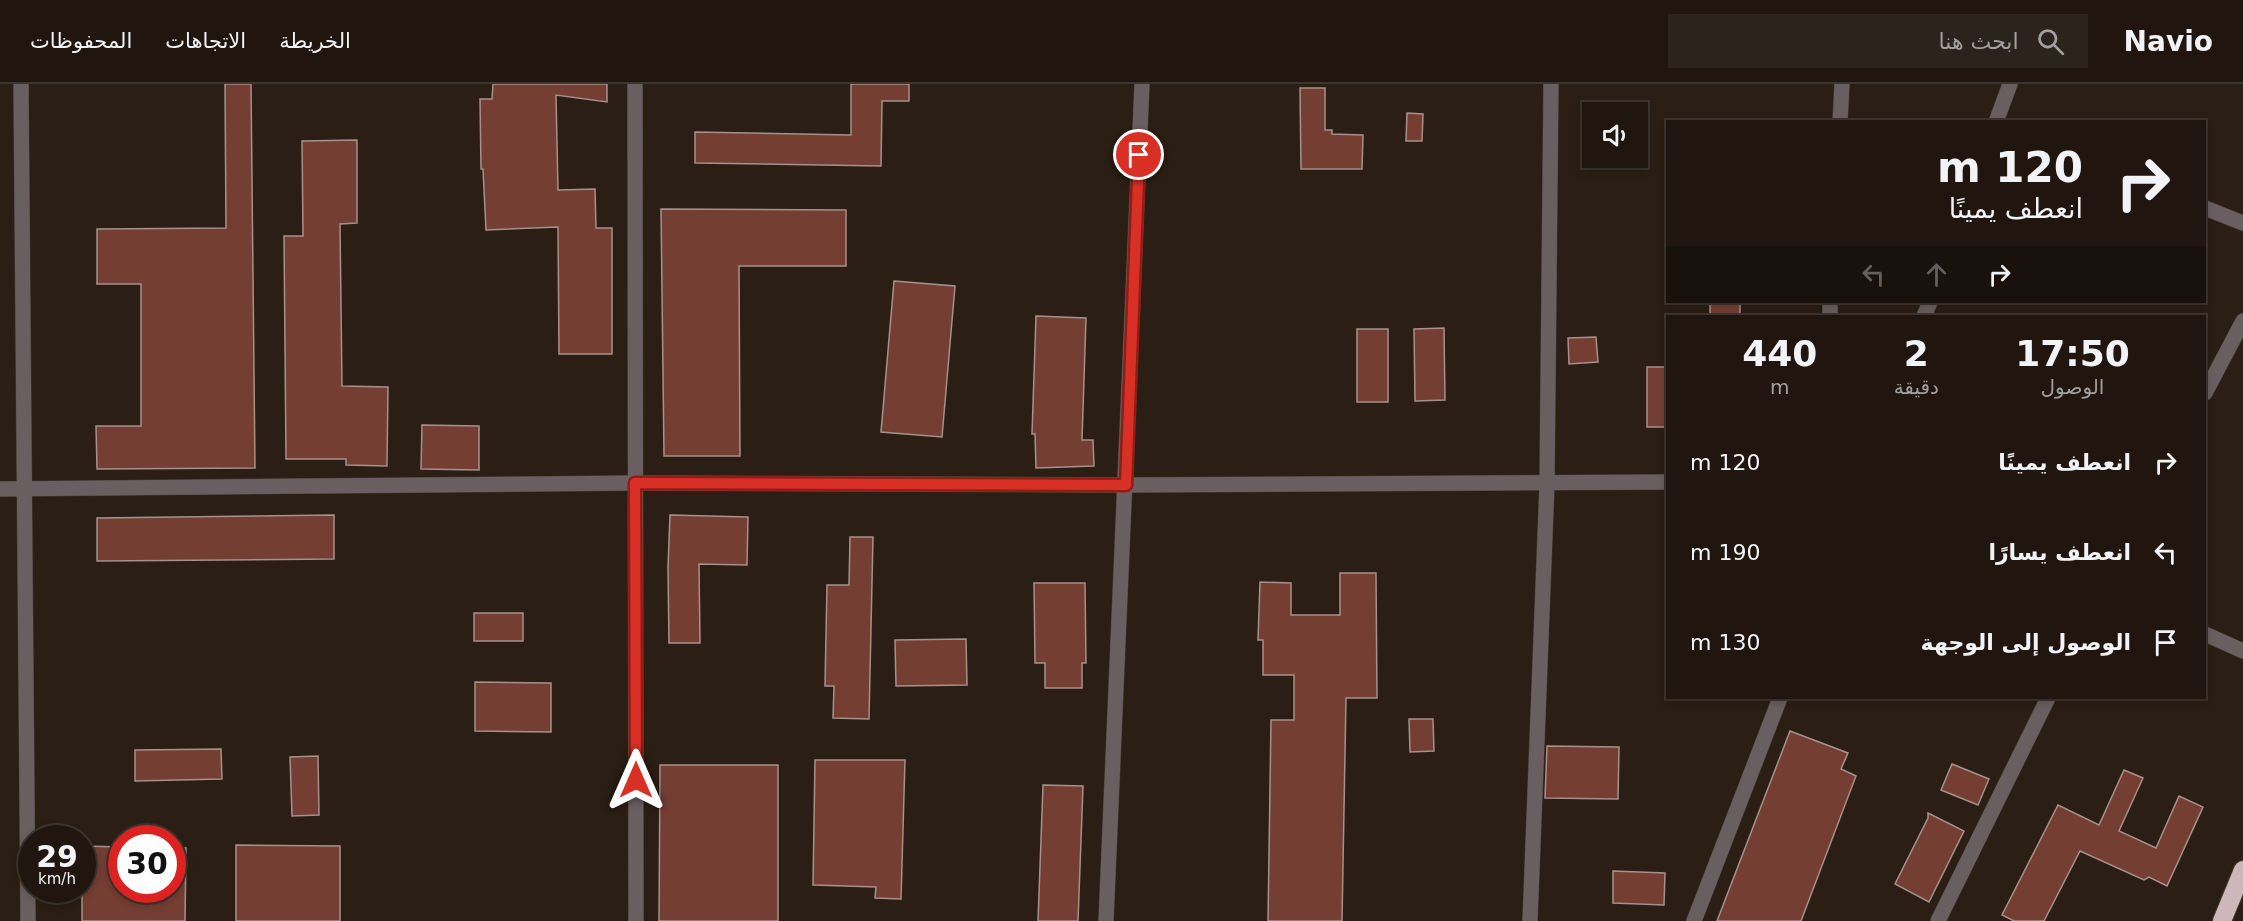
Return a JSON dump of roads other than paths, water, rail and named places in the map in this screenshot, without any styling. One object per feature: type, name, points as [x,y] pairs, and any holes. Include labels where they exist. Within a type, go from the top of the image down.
[{"type":"highway","points":[[2222,921],[2243,870]]},
{"type":"street","points":[[21,84],[28,921]]},
{"type":"street","points":[[635,84],[636,921]]},
{"type":"street","points":[[1106,921],[1142,84]]},
{"type":"street","points":[[1530,921],[1547,484],[1551,84]]},
{"type":"street","points":[[1840,120],[1842,84]]},
{"type":"street","points":[[1997,120],[2010,84]]},
{"type":"street","points":[[2206,208],[2243,223]]},
{"type":"street","points":[[2206,391],[2243,321]]},
{"type":"street","points":[[0,489],[635,483],[1126,485],[1666,482]]},
{"type":"street","points":[[2206,634],[2243,651]]},
{"type":"street","points":[[1694,921],[1780,699]]},
{"type":"street","points":[[1938,921],[2048,699]]}]
